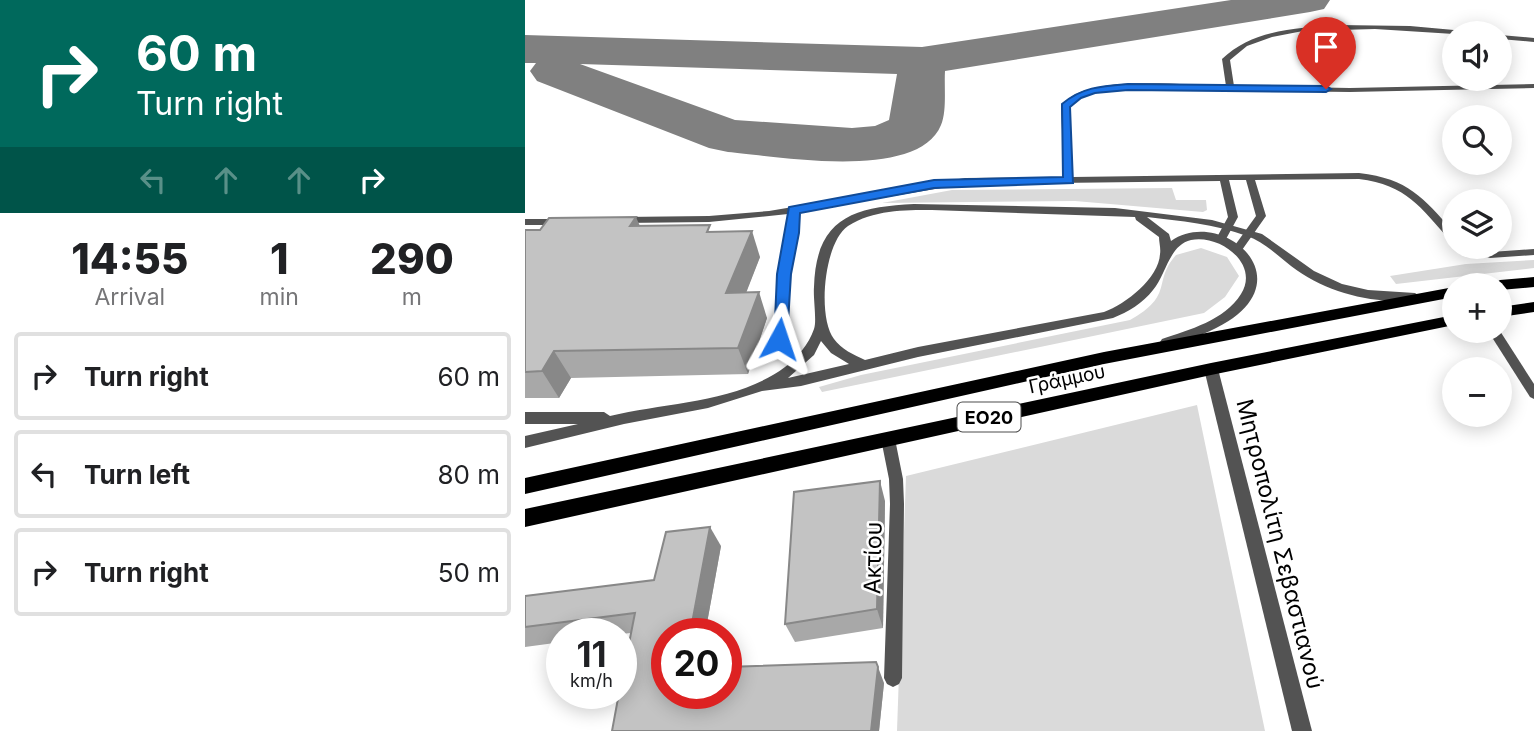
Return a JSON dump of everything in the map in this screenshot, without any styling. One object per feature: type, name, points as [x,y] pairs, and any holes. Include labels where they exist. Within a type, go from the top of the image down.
[{"type":"main road","points":[[1512,284],[1534,282]]},
{"type":"main road","name":"Γράμμου","points":[[525,486],[1163,344],[1442,294]]},
{"type":"main road","points":[[1512,310],[1534,307]]},
{"type":"main road","name":"Γράμμου","points":[[525,519],[1211,369],[1442,322]]},
{"type":"street","points":[[860,364],[831,348],[822,327],[821,260],[835,231],[854,219],[872,213],[910,209],[1131,213],[1224,233],[1238,248],[1252,275],[1252,287],[1245,298],[1220,321],[1163,344]]},
{"type":"street","points":[[1131,213],[1151,223],[1165,236],[1165,252]]},
{"type":"street","points":[[525,442],[623,418],[734,396],[762,386],[799,381],[876,360],[1115,312],[1150,286],[1165,252],[1175,242],[1187,237],[1250,233],[1268,240],[1303,270],[1334,286],[1366,296],[1423,297]]},
{"type":"street","points":[[762,386],[810,354],[822,327]]},
{"type":"street","name":"Μητροπολίτη Σεβαστιανού","points":[[1211,369],[1302,731]]},
{"type":"street","points":[[525,418],[623,418]]},
{"type":"lane","points":[[1230,88],[1226,59],[1254,39],[1286,31],[1366,27],[1442,32]]},
{"type":"lane","points":[[1512,38],[1534,40]]},
{"type":"lane","points":[[1069,180],[1065,106],[1077,96],[1114,88],[1350,90],[1534,86]]},
{"type":"lane","points":[[1238,248],[1262,216],[1250,177]]},
{"type":"lane","points":[[617,220],[709,219],[793,210],[934,184],[1250,177],[1380,178],[1416,195],[1442,224]]},
{"type":"lane","points":[[1224,178],[1233,214],[1224,233]]},
{"type":"lane","points":[[769,357],[781,330],[784,274],[793,233],[793,210]]},
{"type":"lane","points":[[525,222],[577,221]]},
{"type":"lane","points":[[1512,254],[1534,253]]},
{"type":"lane","points":[[1502,343],[1534,394]]},
{"type":"lane","name":"Ακτίου","points":[[888,439],[897,504],[893,678]]},
{"type":"shaded area","points":[[1172,188],[1176,200],[1206,200],[1207,210],[1203,212],[1075,201],[882,203],[952,190]]},
{"type":"shaded area","points":[[1201,248],[1227,257],[1239,276],[1225,297],[1204,313],[822,392],[819,387],[861,375],[1130,320],[1144,311],[1158,296],[1165,273],[1176,255]]},
{"type":"shaded area","points":[[1534,260],[1534,268],[1491,273],[1442,273],[1442,279],[1396,284],[1390,276],[1466,264]]},
{"type":"shaded area","points":[[1197,405],[1265,731],[897,731],[906,476]]},
{"type":"building","points":[[636,217],[630,226],[710,225],[707,232],[752,231],[726,293],[759,292],[738,348],[554,351],[542,371],[525,372],[525,230],[540,230],[549,218]]},
{"type":"building","points":[[880,481],[877,609],[785,624],[794,492]]},
{"type":"building","points":[[710,527],[693,618],[651,618],[651,709],[742,709],[742,666],[876,662],[878,667],[871,731],[612,731],[616,709],[637,709],[635,613],[596,618],[546,618],[546,624],[525,627],[525,596],[654,580],[666,532]]},
{"type":"taxiway","points":[[922,61],[1310,0]]},
{"type":"taxiway","points":[[525,49],[922,61]]},
{"type":"taxiway","points":[[554,71],[728,136],[852,145],[885,142],[908,132],[915,124],[922,61]]},
{"type":"route","points":[[779,339],[785,260],[793,233],[793,210],[934,184],[1069,180],[1065,106],[1070,100],[1093,90],[1128,87],[1326,89]]}]
